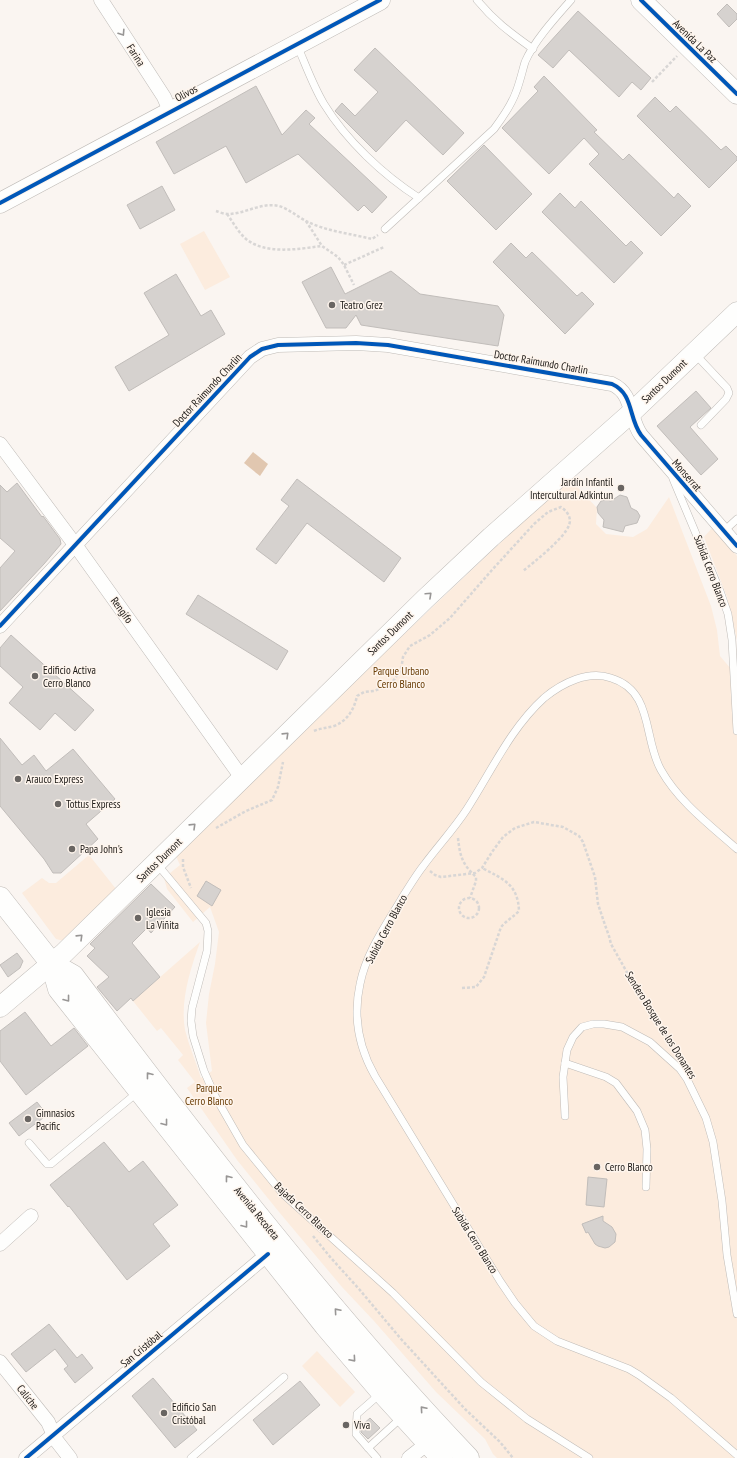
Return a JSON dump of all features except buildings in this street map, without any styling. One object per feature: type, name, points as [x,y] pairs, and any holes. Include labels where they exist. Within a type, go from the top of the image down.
[{"type":"main road","name":"Olivos","points":[[0,203],[380,0]]},
{"type":"main road","name":"Avenida La Paz","points":[[641,0],[737,94]]},
{"type":"main road","name":"Santos Dumont","points":[[0,1007],[52,964],[420,604],[491,537],[631,412],[737,312]]},
{"type":"main road","name":"Avenida Recoleta","points":[[0,898],[52,964],[73,976],[201,1143],[331,1303],[440,1447]]},
{"type":"main road","name":"Avenida Recoleta","points":[[52,964],[59,989],[324,1325],[404,1416],[440,1447],[468,1458]]},
{"type":"main road","points":[[268,1254],[279,1250],[289,1253]]},
{"type":"street","name":"Farina","points":[[101,0],[164,97],[170,111]]},
{"type":"street","name":"Doctor Raimundo Charlin","points":[[0,626],[76,546],[250,357],[256,352],[270,346],[356,343],[381,344],[605,382],[612,384],[621,390],[628,399],[631,412]]},
{"type":"street","name":"Monserrat","points":[[631,412],[633,422],[638,431],[737,546]]},
{"type":"street","name":"Rengifo","points":[[0,444],[76,546],[242,778]]},
{"type":"street","points":[[0,1244],[31,1216]]},
{"type":"street","name":"San Cristóbal","points":[[26,1458],[268,1254]]},
{"type":"street","name":"Caliche","points":[[0,1362],[48,1422],[60,1446],[70,1458]]},
{"type":"street","points":[[409,1458],[440,1447]]},
{"type":"lane","points":[[477,0],[490,16],[507,31],[533,49]]},
{"type":"lane","points":[[385,229],[494,129],[506,113],[516,92],[526,61],[533,49],[540,38],[572,0]]},
{"type":"lane","points":[[297,44],[323,102],[337,123],[378,168],[399,186],[419,198]]},
{"type":"lane","points":[[694,353],[728,388],[729,393],[726,399],[702,424]]},
{"type":"lane","name":"Subida Cerro Blanco","points":[[667,465],[720,591],[728,614],[734,641],[735,712],[737,731]]},
{"type":"lane","points":[[724,531],[737,519]]},
{"type":"lane","name":"Subida Cerro Blanco","points":[[737,849],[689,806],[664,775],[656,761],[642,705],[630,688],[621,682],[603,675],[594,674],[575,680],[554,691],[535,707],[511,737],[466,811],[423,865],[380,935],[365,967],[360,982],[357,1008],[360,1037],[366,1058],[375,1076],[500,1281],[515,1303],[534,1326],[562,1343],[623,1367],[639,1375],[671,1398],[737,1455]]},
{"type":"lane","name":"Bajada Cerro Blanco","points":[[156,862],[206,923],[208,931],[206,951],[192,1008],[191,1022],[193,1036],[204,1071],[215,1096],[244,1144],[283,1194],[393,1293],[481,1382],[527,1419],[589,1458]]},
{"type":"lane","points":[[565,1116],[563,1077],[567,1050],[574,1037],[582,1027],[593,1024],[610,1024],[622,1027],[650,1042],[669,1058],[684,1074],[706,1118],[713,1142],[722,1201],[727,1255],[737,1314]]},
{"type":"lane","points":[[565,1063],[606,1077],[616,1083],[637,1111],[645,1130],[647,1149],[646,1187]]},
{"type":"lane","points":[[29,1143],[47,1164],[51,1164],[140,1091]]},
{"type":"lane","points":[[191,1458],[284,1377]]},
{"type":"lane","points":[[377,1458],[356,1434],[357,1414],[382,1392]]},
{"type":"lane","points":[[368,1448],[404,1416]]},
{"type":"path","points":[[652,82],[687,46]]},
{"type":"path","points":[[216,211],[227,214],[242,212],[263,206],[280,206],[299,216],[305,221],[322,246],[338,257],[344,265],[354,285]]},
{"type":"path","points":[[227,214],[246,239],[258,247],[292,250],[322,246]]},
{"type":"path","points":[[305,221],[372,239]]},
{"type":"path","points":[[344,265],[384,248]]},
{"type":"path","points":[[311,733],[316,730],[335,726],[348,717],[355,705],[357,696],[364,692],[374,691],[391,684],[401,670],[403,657],[410,646],[430,635],[450,618],[534,524],[548,512],[561,507],[567,511],[570,519],[569,526],[564,535],[523,571]]},
{"type":"path","points":[[213,829],[246,811],[272,800],[278,788],[284,759]]},
{"type":"path","points":[[456,824],[460,854],[464,866],[476,877],[470,898]]},
{"type":"path","points":[[185,853],[183,858],[183,867],[191,890],[188,900]]},
{"type":"path","points":[[462,988],[476,987],[484,978],[501,927],[519,911],[519,901],[516,893],[500,878],[482,868]]},
{"type":"path","points":[[470,898],[477,901],[480,911],[476,916],[467,918],[461,915],[459,905],[464,900],[470,898]]},
{"type":"path","points":[[312,1235],[401,1339],[465,1409],[500,1442],[513,1458]]},
{"type":"green space","points":[[204,231],[230,277],[205,290],[180,244]]},
{"type":"green space","points":[[569,478],[597,508],[596,524],[606,534],[633,537],[647,529],[669,497],[711,606],[717,630],[720,656],[737,676],[737,1458],[497,1458],[493,1454],[485,1439],[436,1392],[342,1287],[237,1160],[187,1088],[195,1082],[178,1060],[183,1055],[161,1028],[157,1031],[133,1001],[200,942],[193,963],[185,997],[185,1030],[201,1078],[212,1071],[206,1023],[219,932],[210,907],[193,922],[167,889],[164,878],[180,865],[174,852]]},
{"type":"green space","points":[[713,527],[737,556],[737,640],[727,597],[704,537]]},
{"type":"green space","points":[[89,855],[116,889],[64,941],[56,939],[22,893],[42,878],[49,883],[56,883]]},
{"type":"green space","points":[[317,1351],[355,1392],[340,1407],[302,1366]]},
{"type":"shaded area","points":[[253,452],[268,464],[260,476],[244,463]]},
{"type":"cycle path","points":[[0,203],[380,0]]},
{"type":"cycle path","points":[[641,0],[737,94]]},
{"type":"cycle path","points":[[0,626],[250,357],[262,349],[278,345],[356,343],[388,345],[612,384],[619,388],[624,394],[641,435],[737,546]]},
{"type":"cycle path","points":[[26,1458],[268,1254]]},
{"type":"place","name":"Teatro Grez","points":[[332,305]]},
{"type":"place","name":"Jardín Infantil Intercultural Adkintun","points":[[621,488]]},
{"type":"place","name":"Edificio Activa Cerro Blanco","points":[[35,676]]},
{"type":"place","name":"Arauco Express","points":[[18,779]]},
{"type":"place","name":"Tottus Express","points":[[58,804]]},
{"type":"place","name":"Papa John's","points":[[72,849]]},
{"type":"place","name":"Iglesia La Viñita","points":[[138,918]]},
{"type":"place","name":"Gimnasios Pacific","points":[[28,1119]]},
{"type":"place","name":"Cerro Blanco","points":[[597,1167]]},
{"type":"place","name":"Edificio San Cristóbal","points":[[164,1413]]},
{"type":"place","name":"Viva","points":[[346,1425]]},
{"type":"park label","name":"Parque Urbano Cerro Blanco","points":[[401,677]]},
{"type":"park label","name":"Parque Cerro Blanco","points":[[209,1094]]}]
